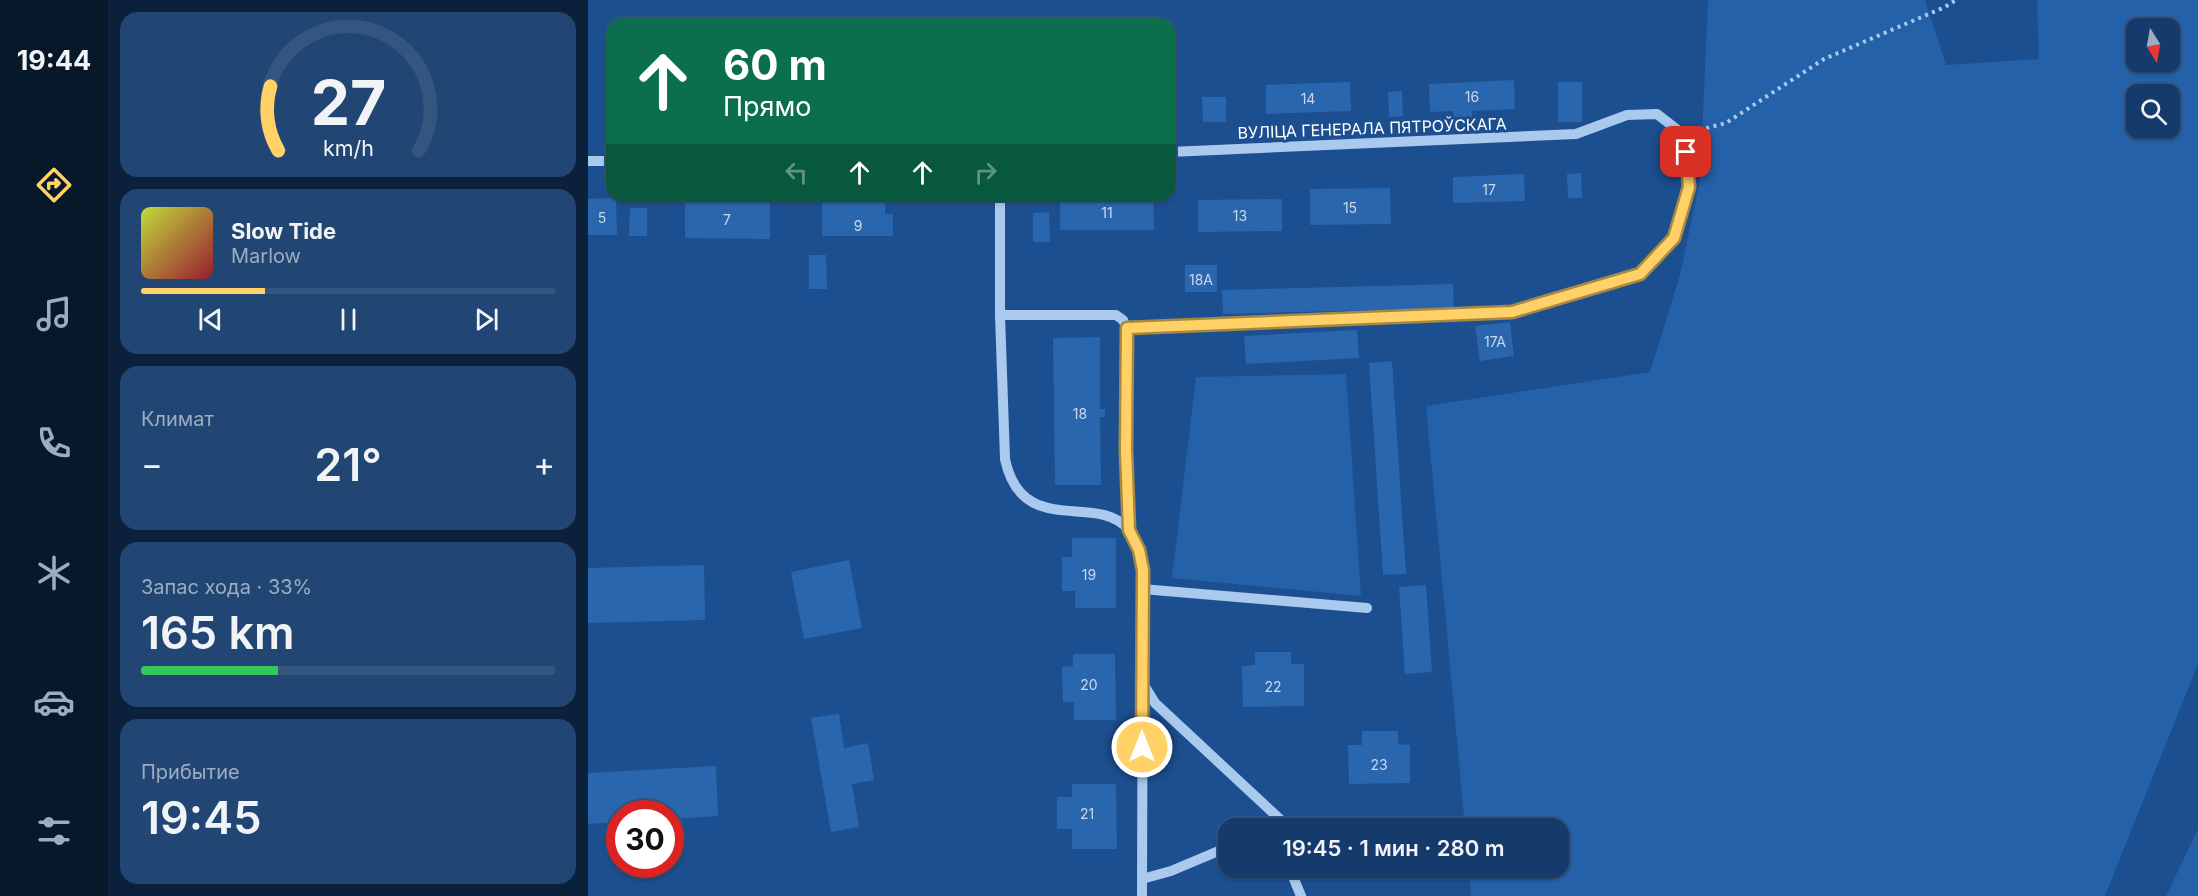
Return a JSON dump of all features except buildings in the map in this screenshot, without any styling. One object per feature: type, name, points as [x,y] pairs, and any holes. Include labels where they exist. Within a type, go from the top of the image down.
[{"type":"street","name":"ВУЛІЦА ГЕНЕРАЛА ПЯТРОЎСКАГА","points":[[1176,152],[1576,134],[1627,115],[1657,114],[1684,135]]},
{"type":"street","points":[[1127,328],[1512,312],[1640,274],[1674,238],[1689,187],[1684,135]]},
{"type":"street","points":[[588,161],[606,161]]},
{"type":"street","points":[[1000,201],[1000,315],[1005,459],[1013,482],[1032,501],[1044,508],[1099,515],[1115,520],[1129,530]]},
{"type":"street","points":[[1000,315],[1116,315],[1123,320],[1127,328],[1126,450],[1129,530],[1139,550],[1143,570],[1142,896]]},
{"type":"street","points":[[1142,589],[1367,608]]},
{"type":"street","points":[[1142,681],[1155,703],[1274,818]]},
{"type":"street","points":[[1142,879],[1171,871],[1218,851]]},
{"type":"street","points":[[1294,878],[1301,896]]},
{"type":"path","points":[[1684,135],[1726,123],[1824,59],[1945,7],[1956,0]]},
{"type":"shaded area","points":[[1708,0],[1925,0],[1946,65],[2039,59],[2037,0],[2198,0],[2198,664],[2105,896],[1471,896],[1470,878],[1569,878],[1569,818],[1464,818],[1426,406],[1650,372],[1680,275],[1700,181]]},
{"type":"shaded area","points":[[1346,374],[1361,596],[1172,578],[1196,377]]},
{"type":"shaded area","points":[[2198,829],[2198,896],[2166,896]]},
{"type":"route","points":[[1142,747],[1143,570],[1139,550],[1129,530],[1126,450],[1127,328],[1512,312],[1640,274],[1674,238],[1689,187],[1686,152]]}]
